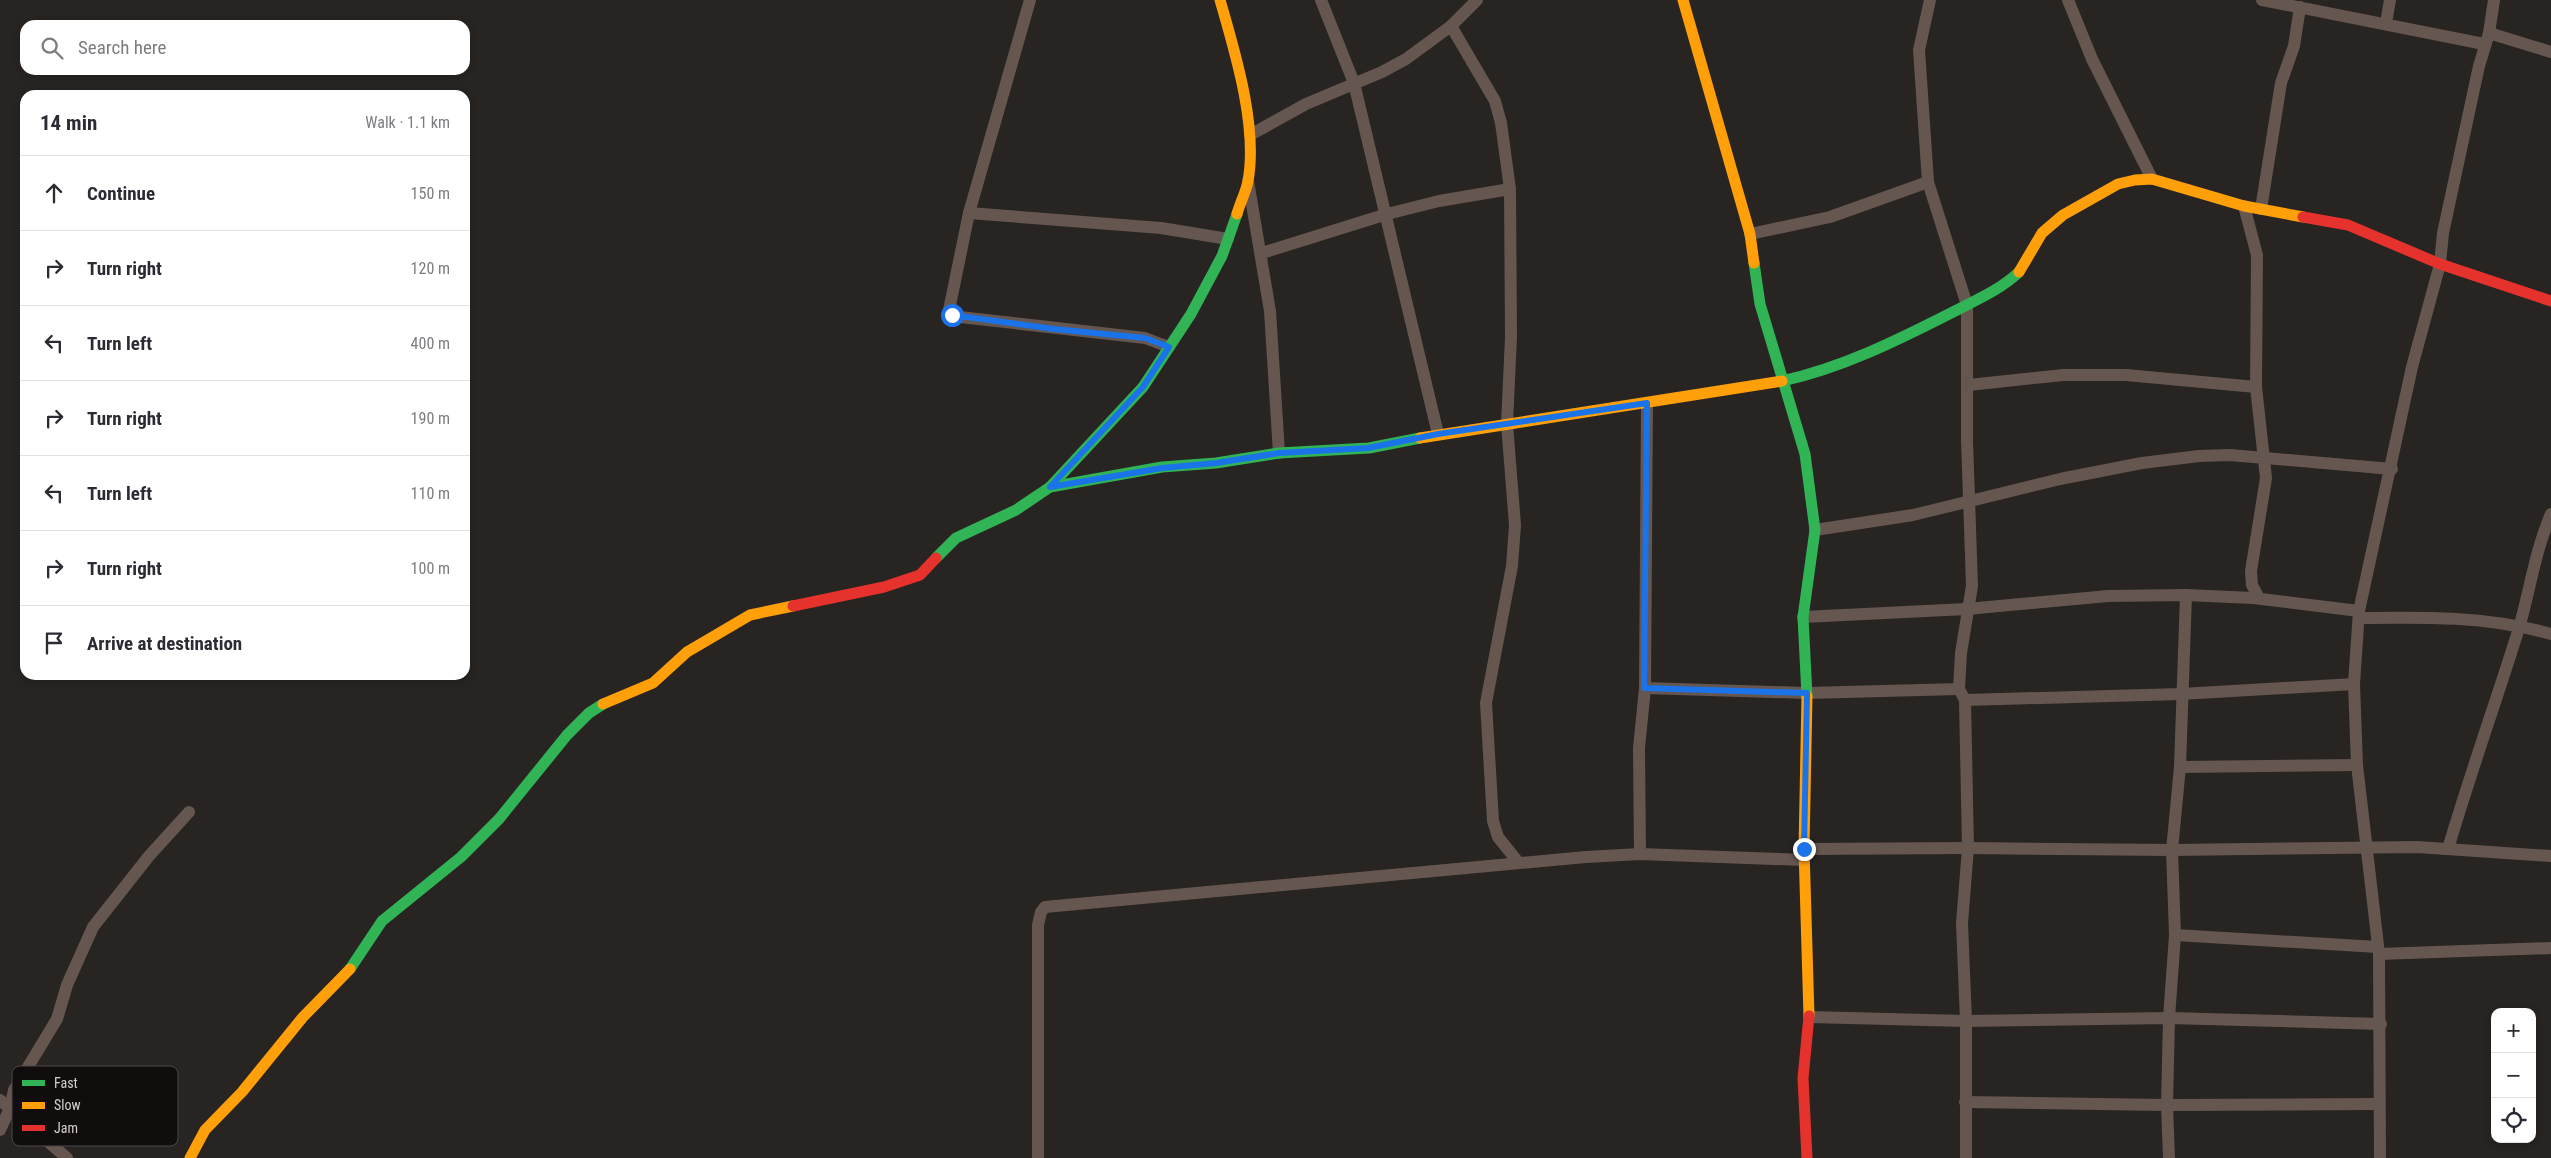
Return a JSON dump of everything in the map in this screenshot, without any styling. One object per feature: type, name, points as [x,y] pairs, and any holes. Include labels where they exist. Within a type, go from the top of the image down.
[{"type":"street","points":[[1030,0],[969,213],[949,303],[952,315],[1054,329],[1139,337],[1169,347]]},
{"type":"street","points":[[1220,0],[1236,55],[1250,135],[1248,181],[1262,253],[1270,311],[1279,453]]},
{"type":"street","points":[[1322,0],[1354,83],[1387,214],[1438,434]]},
{"type":"street","points":[[1250,135],[1306,104],[1382,72],[1406,59],[1451,26],[1476,0]]},
{"type":"street","points":[[1683,0],[1750,234],[1760,304],[1805,454],[1815,530],[1803,617],[1807,693],[1804,854],[1809,1017],[1804,1078],[1807,1158]]},
{"type":"street","points":[[1930,0],[1918,50],[1928,182],[1967,305],[1967,440],[1971,500],[1972,586],[1967,609],[1962,695],[1968,848],[1962,923],[1966,1020],[1966,1158]]},
{"type":"street","points":[[2068,0],[2092,59],[2152,180]]},
{"type":"street","points":[[2262,0],[2386,23],[2487,38],[2551,52]]},
{"type":"street","points":[[2386,23],[2390,0]]},
{"type":"street","points":[[2380,1158],[2378,951],[2357,765],[2354,684],[2359,614],[2392,469],[2412,367],[2440,264],[2443,234],[2494,0]]},
{"type":"street","points":[[2261,209],[2281,83],[2294,46],[2300,7]]},
{"type":"street","points":[[1451,26],[1495,101],[1501,123],[1510,189],[1511,337],[1508,424],[1515,525],[1512,566],[1486,703],[1493,821],[1498,837],[1518,862]]},
{"type":"street","points":[[1050,487],[1162,468],[1216,463],[1279,453],[1368,448],[1438,434],[1784,381],[1839,365],[1967,305],[2006,284],[2020,271],[2042,233],[2063,215],[2118,184],[2135,180],[2152,180],[2244,206],[2348,224],[2440,264],[2551,301]]},
{"type":"street","points":[[190,1158],[205,1130],[242,1092],[303,1017],[350,969],[382,921],[461,857],[499,818],[572,728],[590,713],[606,702],[640,690],[653,683],[687,652],[750,614],[884,587],[920,575],[956,538],[1016,510],[1050,487],[1143,387],[1191,314],[1222,256],[1248,181]]},
{"type":"street","points":[[1750,234],[1830,217],[1928,182]]},
{"type":"street","points":[[1262,253],[1387,214],[1439,201],[1510,189]]},
{"type":"street","points":[[2244,206],[2257,255],[2256,387],[2266,478],[2251,571],[2252,585],[2259,598]]},
{"type":"street","points":[[969,213],[1161,228],[1228,239]]},
{"type":"street","points":[[1968,385],[2063,376],[2126,375],[2256,387]]},
{"type":"street","points":[[1640,854],[1639,748],[1644,688],[1647,403]]},
{"type":"street","points":[[1815,530],[1913,515],[1971,500],[2142,463],[2199,456],[2230,455],[2392,469]]},
{"type":"street","points":[[2448,849],[2474,760],[2520,625],[2542,534],[2551,514]]},
{"type":"street","points":[[1803,617],[1967,609],[2108,596],[2186,595],[2259,598],[2359,614],[2419,616],[2520,625],[2551,634]]},
{"type":"street","points":[[2168,1158],[2169,1018],[2175,935],[2172,850],[2180,767],[2181,694],[2186,595]]},
{"type":"street","points":[[1644,688],[1962,695],[2181,694],[2354,684]]},
{"type":"street","points":[[2180,767],[2357,765]]},
{"type":"street","points":[[29,1066],[58,1019],[66,985],[93,927],[150,856],[189,812]]},
{"type":"street","points":[[1038,1158],[1038,924],[1041,912],[1045,907],[1518,862],[1640,854],[1804,854],[1968,848],[2172,850],[2365,847],[2448,849],[2551,856]]},
{"type":"street","points":[[2175,935],[2378,951],[2551,948]]},
{"type":"street","points":[[1809,1017],[1966,1020],[2169,1018],[2380,1024]]},
{"type":"street","points":[[0,1100],[10,1108]]},
{"type":"street","points":[[0,1130],[12,1102]]},
{"type":"street","points":[[1965,1102],[2167,1105],[2378,1104]]},
{"type":"street","points":[[53,1146],[67,1158]]},
{"type":"traffic: fast","points":[[936,558],[956,538],[1016,510],[1050,487],[1143,387],[1191,314],[1222,256],[1237,214]]},
{"type":"traffic: fast","points":[[1754,263],[1760,304],[1805,454],[1815,530],[1803,617],[1807,696]]},
{"type":"traffic: fast","points":[[1782,381],[1826,369],[1891,343],[1988,294],[2019,272]]},
{"type":"traffic: fast","points":[[1050,487],[1162,467],[1216,463],[1279,453],[1369,448],[1420,438]]},
{"type":"traffic: fast","points":[[350,969],[382,921],[461,857],[499,819],[567,735],[589,713],[603,704]]},
{"type":"traffic: slow","points":[[1220,0],[1238,66],[1250,137],[1248,181],[1237,214]]},
{"type":"traffic: slow","points":[[1683,0],[1750,234],[1754,263]]},
{"type":"traffic: slow","points":[[2019,272],[2042,233],[2063,215],[2118,184],[2135,180],[2152,179],[2244,206],[2303,217]]},
{"type":"traffic: slow","points":[[1420,438],[1782,381]]},
{"type":"traffic: slow","points":[[603,704],[653,683],[687,652],[750,615],[793,606]]},
{"type":"traffic: slow","points":[[1807,696],[1804,849],[1809,1016]]},
{"type":"traffic: slow","points":[[190,1158],[205,1130],[242,1092],[303,1017],[350,969]]},
{"type":"traffic: jam","points":[[2303,217],[2348,225],[2440,264],[2551,301]]},
{"type":"traffic: jam","points":[[793,606],[884,587],[920,575],[936,558]]},
{"type":"traffic: jam","points":[[1807,1158],[1803,1078],[1809,1016]]},
{"type":"route","points":[[952,315],[1054,329],[1125,335],[1145,338],[1169,347],[1143,387],[1050,487],[1162,468],[1216,463],[1279,453],[1368,448],[1438,434],[1647,403],[1644,688],[1807,693],[1804,849]]}]
